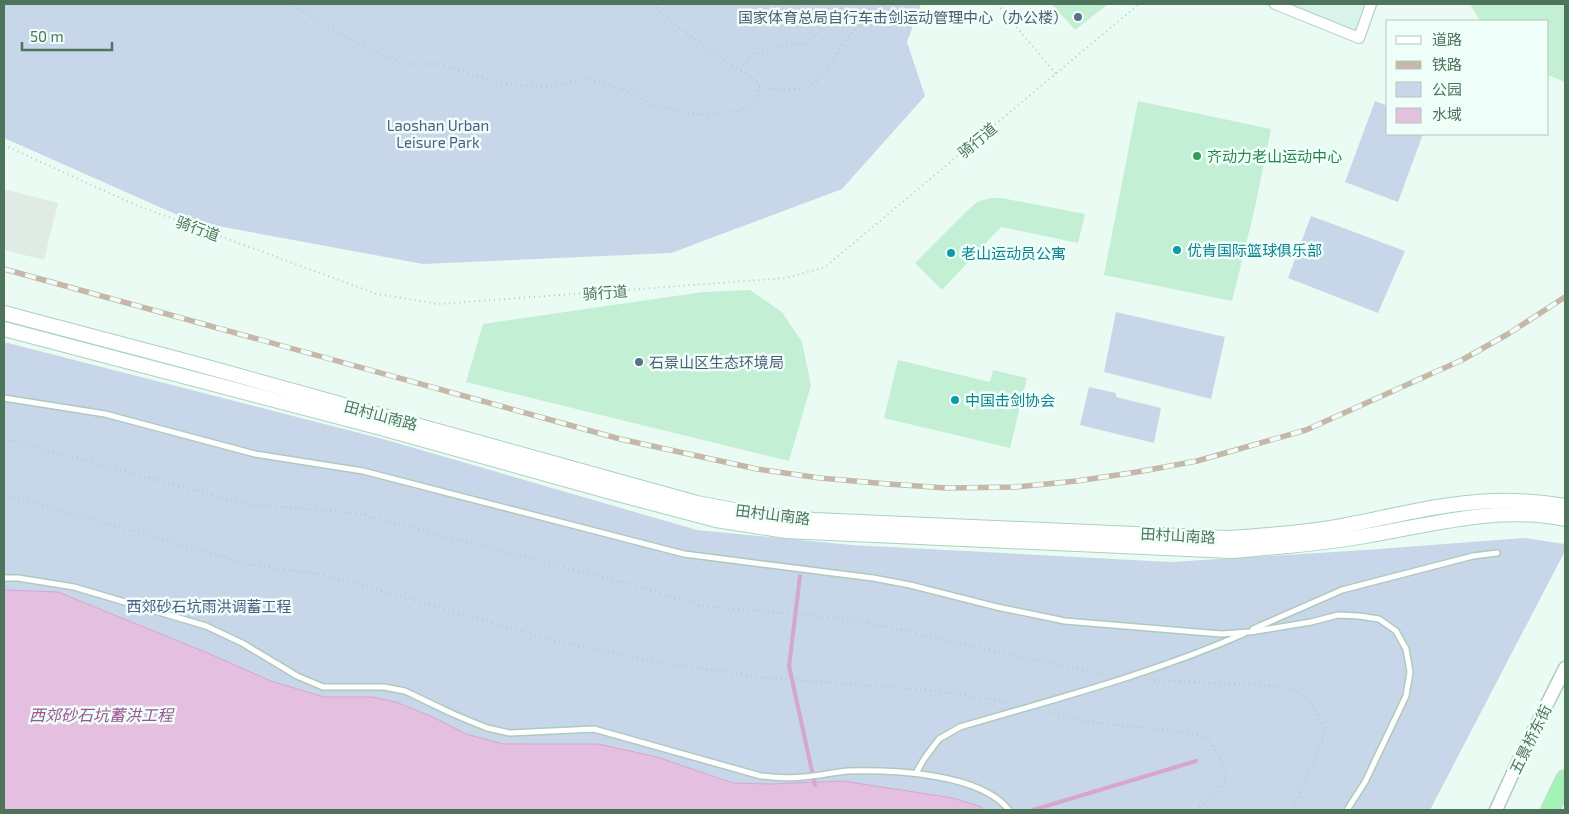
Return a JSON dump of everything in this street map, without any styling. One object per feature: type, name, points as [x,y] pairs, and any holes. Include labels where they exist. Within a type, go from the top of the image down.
[{"type":"highway","points":[[1550,810],[1565,779]]},
{"type":"main road","name":"田村山南路","points":[[4,314],[202,366],[697,503],[750,513],[814,520],[1226,538],[1276,535],[1324,529],[1444,506],[1493,501],[1531,501],[1565,506]]},
{"type":"main road","name":"田村山南路","points":[[4,329],[381,428],[642,501],[716,520],[786,531],[1232,551],[1294,546],[1480,516],[1528,514],[1565,519]]},
{"type":"street","points":[[1275,4],[1359,38],[1371,4]]},
{"type":"street","name":"五景桥东街","points":[[1496,810],[1565,668]]},
{"type":"lane","points":[[4,398],[106,414],[255,454],[363,471],[684,554],[873,578],[1065,621],[1221,634],[1310,622],[1338,615],[1379,619],[1396,631],[1406,649],[1410,672],[1406,696],[1365,782],[1347,810]]},
{"type":"lane","points":[[916,773],[924,758],[939,739],[960,727],[1122,679],[1190,655],[1342,590],[1473,556],[1497,553]]},
{"type":"lane","points":[[4,578],[18,578],[74,587],[206,626],[242,642],[297,676],[323,687],[384,687],[405,691],[487,728],[510,733],[594,729],[761,776],[783,778],[807,777],[816,774],[848,771],[916,773],[959,782],[981,789],[1003,802],[1009,810]]},
{"type":"path","points":[[290,4],[357,43],[403,64],[440,64],[503,84],[553,87],[586,78],[624,89],[652,105],[695,115],[738,111],[757,97],[759,83],[680,28],[654,4]]},
{"type":"path","points":[[741,70],[752,54],[793,44],[806,44],[846,4]]},
{"type":"path","points":[[759,87],[782,90],[810,88],[824,75],[844,42],[854,30],[878,19],[884,4]]},
{"type":"path","points":[[997,4],[1056,74]]},
{"type":"path","name":"骑行道","points":[[4,145],[134,204],[377,294],[439,304],[786,278],[826,267],[1139,4]]},
{"type":"path","points":[[4,441],[13,441],[245,504],[356,513],[633,585],[703,606],[801,614]]},
{"type":"path","points":[[4,494],[251,565],[327,574],[558,642],[663,664],[759,677],[937,692],[995,700],[1023,708]]},
{"type":"path","points":[[1034,705],[1062,716],[1095,723],[1166,729],[1205,736],[1220,758],[1226,772],[1220,792],[1194,810]]},
{"type":"shaded area","points":[[1261,4],[1378,4],[1364,43]]},
{"type":"shaded area","points":[[4,189],[58,203],[44,260],[4,250]]},
{"type":"green space","name":"Laoshan Urban Leisure Park","points":[[4,4],[921,4],[907,42],[925,96],[842,189],[671,253],[423,264],[191,221],[4,138]]},
{"type":"green space","points":[[1375,101],[1386,105],[1386,135],[1423,135],[1398,202],[1345,182]]},
{"type":"green space","points":[[1311,216],[1405,251],[1378,313],[1288,278]]},
{"type":"green space","points":[[1116,312],[1225,337],[1211,399],[1104,372]]},
{"type":"green space","name":"西郊砂石坑雨洪调蓄工程","points":[[4,342],[383,439],[697,530],[852,545],[1170,562],[1524,538],[1565,544],[1565,551],[1430,810],[4,810]]},
{"type":"green space","points":[[1089,387],[1116,393],[1116,397],[1161,408],[1154,443],[1080,425]]},
{"type":"water","name":"西郊砂石坑蓄洪工程","points":[[4,590],[58,592],[271,681],[324,697],[372,697],[396,702],[435,718],[466,734],[503,744],[598,744],[657,757],[733,783],[771,784],[843,781],[953,798],[982,807],[985,810],[4,810]]},
{"type":"building","name":"国家体育总局自行车击剑运动管理中心（办公楼）","points":[[1052,4],[1108,4],[1075,30]]},
{"type":"building","points":[[1470,4],[1565,4],[1565,82],[1549,75],[1549,20],[1479,20]]},
{"type":"building","points":[[1138,101],[1271,129],[1254,212],[1232,301],[1104,275]]},
{"type":"building","name":"老山运动员公寓","points":[[990,198],[1001,198],[1085,214],[1078,243],[1001,227],[942,290],[915,263],[977,202]]},
{"type":"building","name":"石景山区生态环境局","points":[[750,290],[782,312],[802,342],[811,385],[789,461],[466,382],[483,324],[703,292]]},
{"type":"building","name":"中国击剑协会","points":[[898,360],[990,382],[993,370],[1027,378],[1010,448],[884,418]]},
{"type":"waterway","points":[[800,576],[789,666],[815,785]]},
{"type":"waterway","points":[[1033,810],[1196,761]]},
{"type":"railway","points":[[4,269],[620,439],[757,469],[820,478],[947,488],[1015,487],[1077,481],[1137,472],[1197,461],[1306,430],[1462,360],[1508,334],[1565,297]]},
{"type":"place","name":"国家体育总局自行车击剑运动管理中心（办公楼）","points":[[1078,17]]},
{"type":"place","name":"齐动力老山运动中心","points":[[1197,156]]},
{"type":"place","name":"优肯国际篮球俱乐部","points":[[1177,250]]},
{"type":"place","name":"老山运动员公寓","points":[[951,253]]},
{"type":"place","name":"石景山区生态环境局","points":[[639,362]]},
{"type":"place","name":"中国击剑协会","points":[[955,400]]}]
